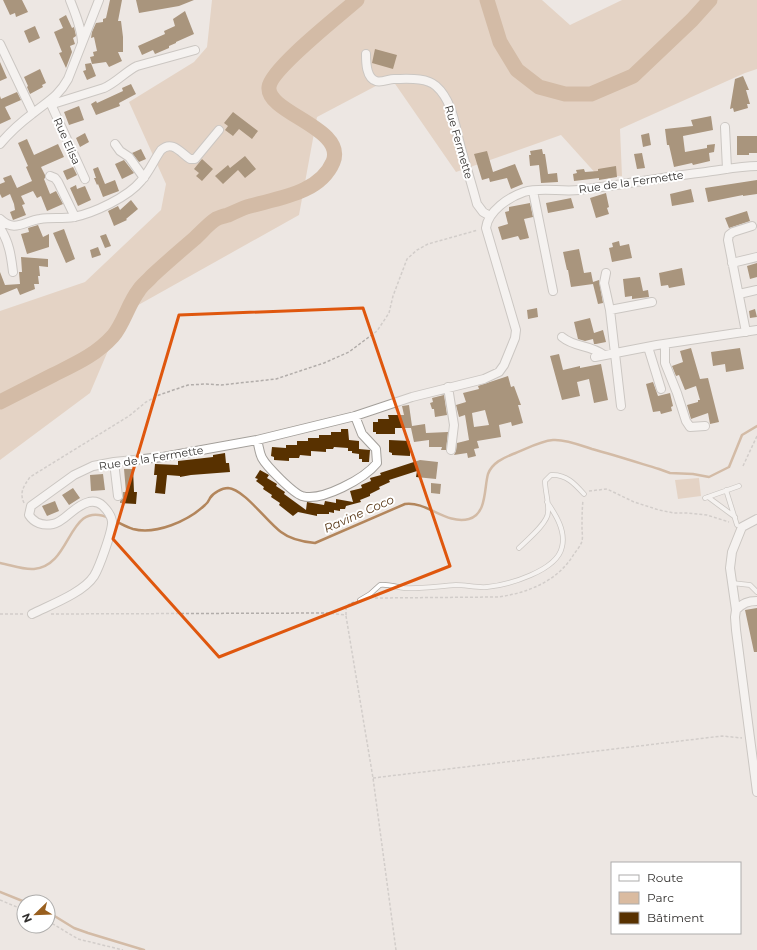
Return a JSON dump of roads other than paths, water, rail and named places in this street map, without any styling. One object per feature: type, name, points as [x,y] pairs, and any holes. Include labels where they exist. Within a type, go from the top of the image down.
[{"type":"street","points":[[70,0],[82,38],[82,45]]},
{"type":"street","name":"Rue Elisa","points":[[0,144],[9,132],[50,102],[62,90],[68,80],[99,0]]},
{"type":"street","points":[[0,44],[33,113]]},
{"type":"street","points":[[50,102],[56,103],[104,88],[112,84],[131,69],[138,66],[196,50]]},
{"type":"street","name":"Rue Fermette","points":[[366,54],[366,62],[372,79],[377,81],[394,79],[425,80],[441,91],[452,111],[477,204],[483,212],[490,216]]},
{"type":"street","name":"Rue Elisa","points":[[50,102],[85,179]]},
{"type":"street","points":[[725,127],[727,169]]},
{"type":"street","points":[[0,219],[8,225],[15,226],[39,219],[75,217],[106,205],[125,196],[144,178],[165,146],[169,145],[174,147],[190,159],[195,159],[219,130]]},
{"type":"street","points":[[115,144],[120,151],[129,157],[144,178]]},
{"type":"street","name":"Rue de la Fermette","points":[[32,614],[79,590],[92,579],[96,574],[112,529],[111,518],[107,509],[100,503],[94,501],[77,506],[56,524],[47,525],[33,521],[29,515],[31,506],[74,475],[93,466],[114,462],[163,457],[257,440],[355,416],[412,397],[484,379],[499,372],[508,357],[515,338],[516,330],[486,228],[490,216],[511,198],[533,190],[577,190],[757,166]]},
{"type":"street","points":[[50,176],[55,178],[58,182],[75,217]]},
{"type":"street","points":[[533,190],[553,291]]},
{"type":"street","points":[[746,332],[728,240],[729,235],[734,232],[752,226]]},
{"type":"street","points":[[0,228],[6,236],[9,245],[13,272]]},
{"type":"street","points":[[732,263],[757,257]]},
{"type":"street","points":[[606,273],[604,284],[610,310],[616,353],[621,406]]},
{"type":"street","points":[[738,294],[757,290]]},
{"type":"street","points":[[610,310],[652,302]]},
{"type":"street","points":[[562,337],[567,342],[593,349],[600,356],[665,344],[757,330]]},
{"type":"street","points":[[665,344],[665,363],[678,393],[686,421],[690,427],[705,426]]},
{"type":"street","points":[[648,347],[661,390]]},
{"type":"street","points":[[448,387],[454,425],[451,450]]},
{"type":"street","points":[[257,440],[263,459],[291,489],[303,496],[320,495],[359,479],[377,463],[376,449],[362,434],[355,416]]},
{"type":"street","points":[[114,462],[118,496]]},
{"type":"street","points":[[757,520],[740,526],[732,552],[730,568],[736,610],[736,630],[757,792]]},
{"type":"street","points":[[736,610],[742,604],[749,601],[757,601]]},
{"type":"lane","points":[[519,548],[546,520],[548,513],[545,481],[551,475],[558,474],[566,478],[574,483],[584,494]]},
{"type":"lane","points":[[735,518],[706,498],[739,486]]},
{"type":"lane","points":[[726,490],[735,518],[740,526]]},
{"type":"lane","points":[[360,600],[380,585],[387,584],[404,588],[459,585],[485,587],[521,580],[538,572],[557,557],[562,547],[563,534],[560,523],[547,502]]},
{"type":"lane","points":[[732,583],[750,585],[757,592]]},
{"type":"waterway","points":[[0,402],[77,363],[100,349],[117,331],[135,295],[142,286],[213,221],[247,207],[298,193],[319,181],[327,172],[333,162],[334,150],[328,140],[318,130],[280,105],[271,96],[269,87],[281,68],[293,56],[322,29],[357,0]]},
{"type":"waterway","points":[[487,0],[500,42],[517,70],[539,87],[565,94],[591,94],[633,76],[692,20],[710,0]]},
{"type":"waterway","name":"Ravine Coco","points":[[113,520],[133,529],[152,530],[161,528],[190,516],[206,504],[215,493],[228,488],[241,494],[275,527],[289,537],[315,543],[405,504],[421,506],[452,519],[469,519],[475,516],[482,506],[488,474],[492,467],[505,457],[543,442],[553,440],[567,441],[670,473],[693,474],[709,477],[729,467],[742,435],[757,426]]},
{"type":"waterway","name":"Ravine Coco","points":[[0,563],[30,569],[47,565],[56,557],[64,547],[77,525],[85,518],[95,515],[109,518]]},
{"type":"waterway","points":[[0,892],[16,898]]},
{"type":"waterway","points":[[56,917],[74,928],[144,950]]}]
